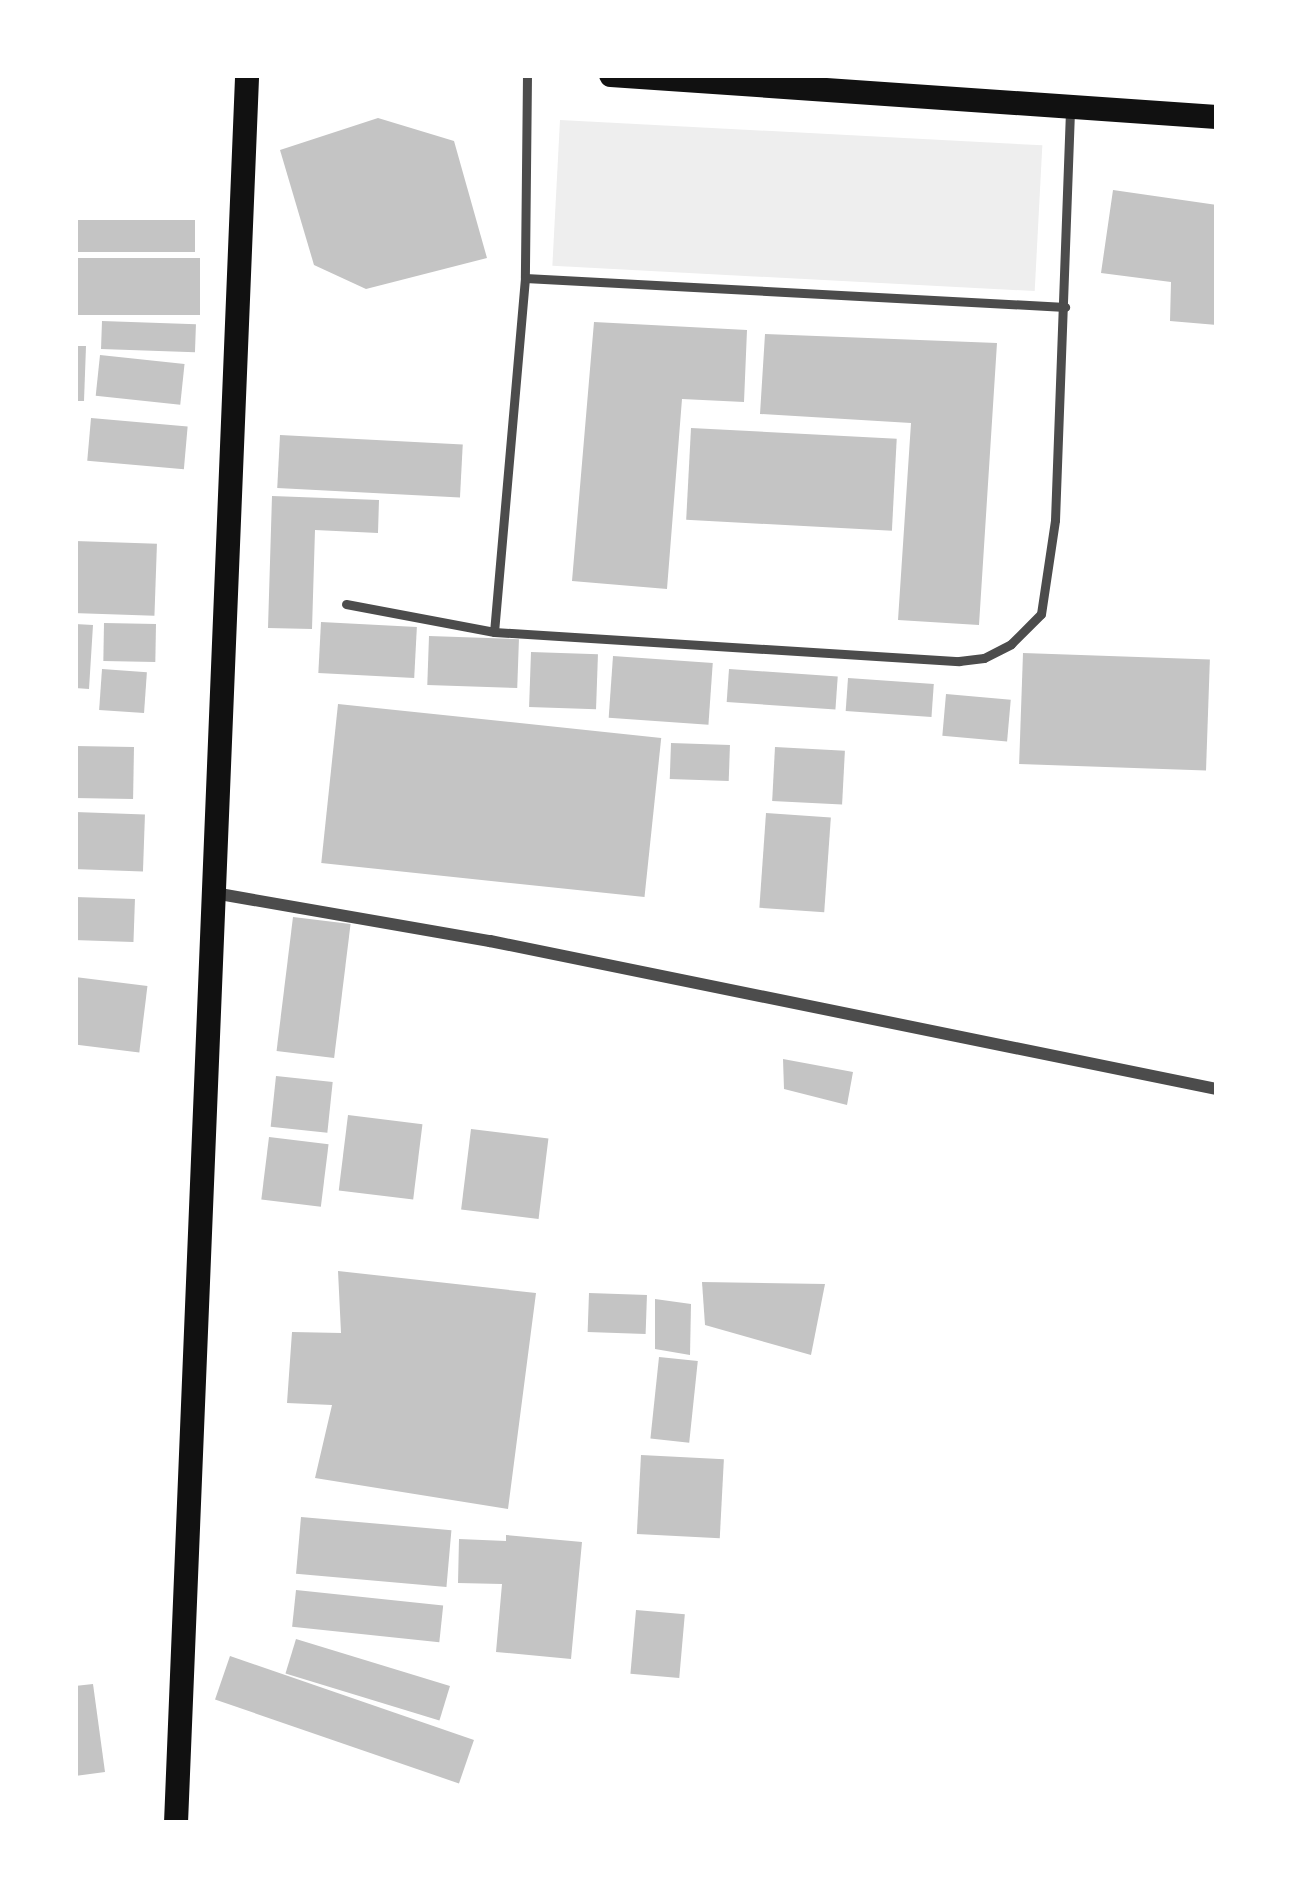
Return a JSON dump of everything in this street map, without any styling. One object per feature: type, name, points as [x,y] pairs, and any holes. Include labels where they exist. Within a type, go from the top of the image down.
[{"type":"main road","points":[[176,1823],[247,75]]},
{"type":"main road","points":[[610,75],[1217,117]]},
{"type":"street","points":[[214,893],[490,940],[1217,1089]]},
{"type":"lane","points":[[494,632],[525,278],[527,75]]},
{"type":"lane","points":[[346,604],[494,632],[959,661],[984,658],[1011,644],[1041,614],[1055,520],[1070,105]]},
{"type":"lane","points":[[525,278],[1065,307]]},
{"type":"shaded area","points":[[560,120],[1042,145],[1035,291],[552,266]]},
{"type":"building","points":[[378,118],[454,141],[487,258],[366,289],[314,265],[280,150]]},
{"type":"building","points":[[1113,190],[1217,205],[1217,325],[1170,321],[1171,282],[1101,273]]},
{"type":"building","points":[[75,220],[195,220],[195,252],[75,252]]},
{"type":"building","points":[[75,258],[200,258],[200,315],[75,315]]},
{"type":"building","points":[[102,321],[196,324],[195,352],[101,349]]},
{"type":"building","points":[[594,322],[747,330],[744,402],[682,399],[667,589],[572,581]]},
{"type":"building","points":[[765,334],[997,343],[979,625],[898,620],[911,423],[760,414]]},
{"type":"building","points":[[75,346],[86,346],[84,401],[75,401]]},
{"type":"building","points":[[100,355],[185,364],[180,405],[96,396]]},
{"type":"building","points":[[91,418],[188,426],[184,469],[87,461]]},
{"type":"building","points":[[691,428],[897,439],[892,531],[686,520]]},
{"type":"building","points":[[280,435],[463,445],[460,498],[277,488]]},
{"type":"building","points":[[272,496],[379,500],[378,533],[315,530],[312,629],[268,628]]},
{"type":"building","points":[[75,541],[157,544],[154,616],[75,613]]},
{"type":"building","points":[[321,622],[417,627],[414,678],[318,673]]},
{"type":"building","points":[[104,623],[156,624],[155,662],[103,661]]},
{"type":"building","points":[[75,624],[93,625],[89,689],[75,688]]},
{"type":"building","points":[[429,636],[519,639],[517,688],[427,685]]},
{"type":"building","points":[[531,652],[598,654],[596,709],[529,707]]},
{"type":"building","points":[[1023,653],[1210,660],[1206,770],[1019,764]]},
{"type":"building","points":[[613,656],[713,663],[708,725],[609,718]]},
{"type":"building","points":[[102,669],[147,672],[144,713],[99,710]]},
{"type":"building","points":[[729,669],[838,677],[835,710],[727,702]]},
{"type":"building","points":[[848,678],[934,684],[931,717],[846,711]]},
{"type":"building","points":[[946,694],[1011,700],[1007,742],[942,736]]},
{"type":"building","points":[[338,704],[661,738],[644,897],[321,863]]},
{"type":"building","points":[[671,743],[730,745],[729,781],[670,779]]},
{"type":"building","points":[[75,746],[134,747],[133,799],[75,798]]},
{"type":"building","points":[[775,747],[845,751],[842,805],[772,801]]},
{"type":"building","points":[[75,812],[145,814],[143,871],[75,869]]},
{"type":"building","points":[[766,813],[831,818],[824,912],[759,908]]},
{"type":"building","points":[[75,897],[135,899],[133,942],[75,940]]},
{"type":"building","points":[[293,917],[351,924],[334,1058],[277,1051]]},
{"type":"building","points":[[75,977],[147,986],[139,1052],[75,1045]]},
{"type":"building","points":[[783,1059],[853,1072],[847,1105],[784,1089]]},
{"type":"building","points":[[276,1076],[333,1082],[327,1133],[271,1127]]},
{"type":"building","points":[[348,1115],[422,1124],[413,1200],[339,1190]]},
{"type":"building","points":[[471,1129],[548,1139],[539,1219],[461,1209]]},
{"type":"building","points":[[269,1137],[329,1144],[321,1207],[261,1200]]},
{"type":"building","points":[[338,1271],[536,1293],[508,1509],[315,1478],[332,1405],[287,1403],[292,1332],[341,1333]]},
{"type":"building","points":[[702,1282],[825,1284],[811,1355],[705,1325]]},
{"type":"building","points":[[589,1293],[647,1295],[646,1334],[588,1332]]},
{"type":"building","points":[[655,1299],[691,1304],[690,1355],[655,1349]]},
{"type":"building","points":[[659,1357],[698,1361],[689,1443],[650,1439]]},
{"type":"building","points":[[641,1455],[724,1459],[720,1538],[637,1534]]},
{"type":"building","points":[[301,1517],[451,1530],[446,1587],[296,1574]]},
{"type":"building","points":[[506,1535],[582,1542],[571,1659],[496,1652],[502,1584],[458,1583],[459,1539],[506,1541]]},
{"type":"building","points":[[296,1590],[443,1605],[439,1642],[292,1627]]},
{"type":"building","points":[[636,1610],[685,1614],[679,1678],[630,1674]]},
{"type":"building","points":[[296,1639],[450,1686],[439,1720],[285,1673]]},
{"type":"building","points":[[230,1656],[474,1740],[459,1783],[215,1699]]},
{"type":"building","points":[[93,1684],[105,1772],[75,1776],[75,1686]]}]
